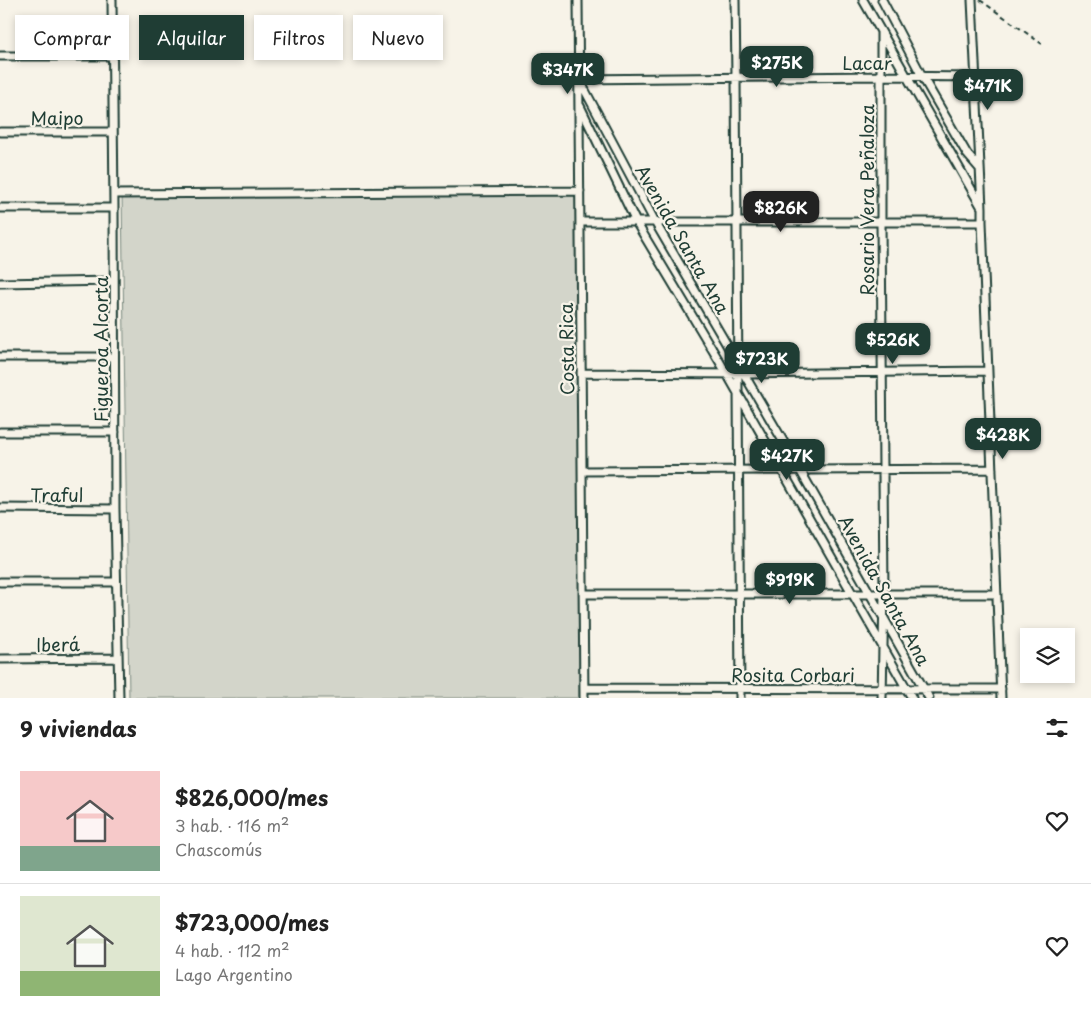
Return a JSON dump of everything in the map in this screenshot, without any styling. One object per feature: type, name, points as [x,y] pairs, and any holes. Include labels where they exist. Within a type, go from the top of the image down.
[{"type":"street","name":"Figueroa Alcorta","points":[[112,0],[112,15]]},
{"type":"street","name":"Costa Rica","points":[[578,0],[584,698]]},
{"type":"street","points":[[735,0],[738,364],[741,374],[739,395],[740,698]]},
{"type":"street","points":[[863,0],[982,208]]},
{"type":"street","points":[[882,0],[922,76],[967,154],[980,170]]},
{"type":"street","points":[[972,0],[1001,698]]},
{"type":"street","name":"Rosario Vera Peñaloza","points":[[881,32],[884,594],[882,698]]},
{"type":"street","points":[[0,56],[15,56]]},
{"type":"street","name":"Figueroa Alcorta","points":[[113,60],[115,509],[119,698]]},
{"type":"street","name":"Lacar","points":[[578,79],[976,77]]},
{"type":"street","name":"Avenida Santa Ana","points":[[578,79],[654,222],[738,364]]},
{"type":"street","name":"Avenida Santa Ana","points":[[579,104],[636,222],[727,374],[912,698]]},
{"type":"street","name":"Maipo","points":[[0,132],[113,132]]},
{"type":"street","points":[[114,194],[580,191]]},
{"type":"street","points":[[0,208],[114,208]]},
{"type":"street","points":[[580,222],[982,222]]},
{"type":"street","points":[[0,283],[114,281]]},
{"type":"street","points":[[0,356],[114,357]]},
{"type":"street","points":[[581,373],[741,374],[988,371]]},
{"type":"street","name":"Avenida Santa Ana","points":[[741,374],[800,470],[928,698]]},
{"type":"street","points":[[0,432],[115,432]]},
{"type":"street","points":[[582,470],[992,469]]},
{"type":"street","name":"Traful","points":[[0,508],[115,509]]},
{"type":"street","points":[[0,582],[116,582]]},
{"type":"street","points":[[583,594],[997,594]]},
{"type":"street","name":"Iberá","points":[[0,660],[117,658]]},
{"type":"street","name":"Rosita Corbari","points":[[584,688],[1001,690]]},
{"type":"path","points":[[980,0],[1042,44]]},
{"type":"shaded area","points":[[122,193],[577,194],[579,698],[129,698]]}]
